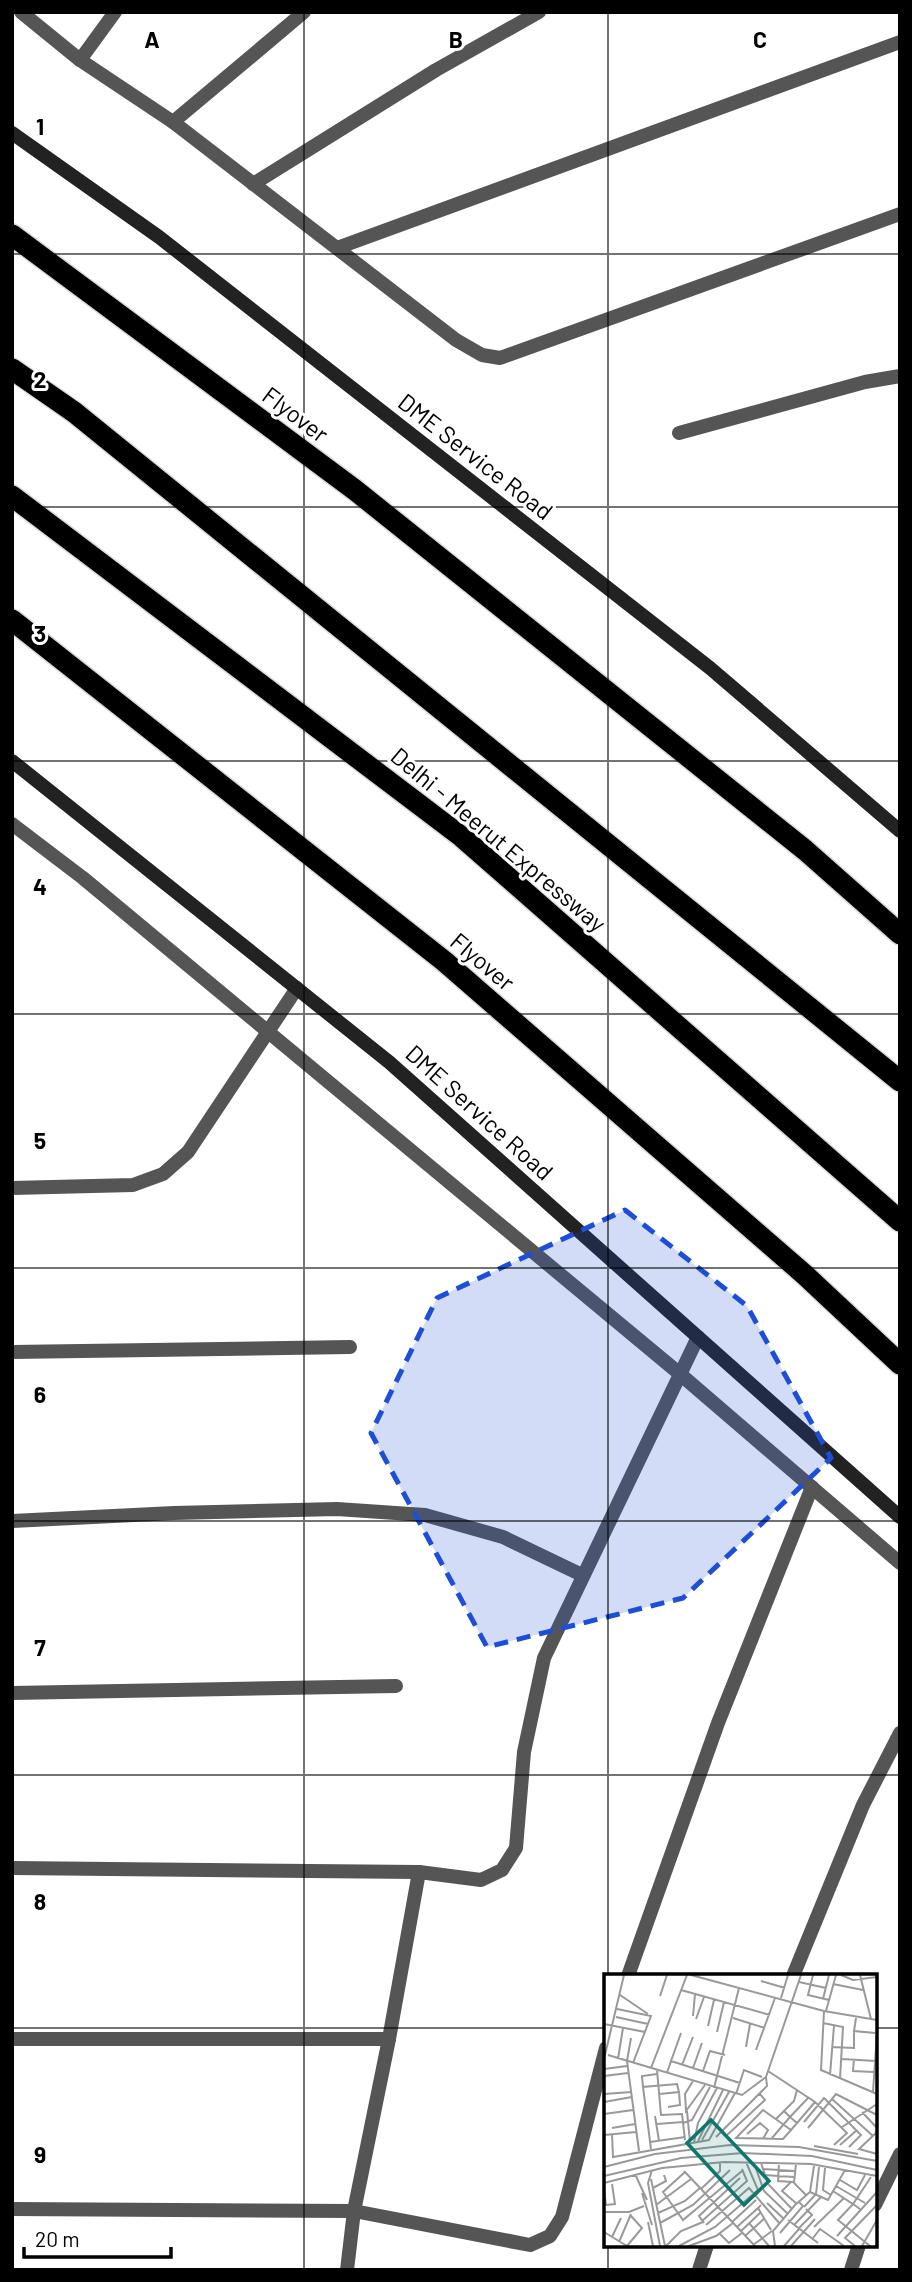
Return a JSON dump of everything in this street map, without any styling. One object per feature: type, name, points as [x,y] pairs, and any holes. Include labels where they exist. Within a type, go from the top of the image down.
[{"type":"highway","name":"Flyover","points":[[12,235],[355,490],[806,850],[900,934]]},
{"type":"highway","points":[[12,369],[74,412],[900,1081]]},
{"type":"highway","name":"Delhi - Meerut Expressway","points":[[12,496],[462,837],[900,1221]]},
{"type":"highway","name":"Flyover","points":[[12,620],[444,961],[805,1275],[900,1364]]},
{"type":"main road","name":"DME Service Road","points":[[12,133],[159,237],[710,668],[900,831]]},
{"type":"main road","name":"DME Service Road","points":[[12,761],[389,1062],[900,1517]]},
{"type":"street","points":[[21,12],[80,60],[173,122],[456,340],[482,355],[500,358],[900,214]]},
{"type":"street","points":[[80,60],[115,12]]},
{"type":"street","points":[[173,122],[304,12]]},
{"type":"street","points":[[253,184],[436,70],[539,12]]},
{"type":"street","points":[[337,248],[900,42]]},
{"type":"street","points":[[679,433],[865,382],[900,376]]},
{"type":"street","points":[[12,824],[83,878],[267,1030],[680,1374],[900,1563]]},
{"type":"street","points":[[12,1188],[133,1185],[163,1174],[188,1152],[297,988]]},
{"type":"street","points":[[12,1868],[419,1872],[481,1880],[502,1870],[516,1848],[524,1752],[544,1658],[698,1336]]},
{"type":"street","points":[[12,1352],[350,1347]]},
{"type":"street","points":[[629,1974],[718,1723],[812,1487]]},
{"type":"street","points":[[12,1521],[337,1509],[425,1515],[503,1537],[582,1576]]},
{"type":"street","points":[[12,1693],[396,1686]]},
{"type":"street","points":[[794,1974],[863,1805],[900,1733]]},
{"type":"street","points":[[347,2270],[354,2211],[419,1872]]},
{"type":"street","points":[[12,2039],[389,2039]]},
{"type":"street","points":[[12,2209],[354,2211],[530,2245],[550,2236],[562,2217],[604,2056]]},
{"type":"street","points":[[877,2201],[900,2154]]},
{"type":"street","points":[[699,2270],[706,2247]]},
{"type":"street","points":[[851,2270],[858,2247]]},
{"type":"highlighted area","points":[[625,1210],[747,1306],[831,1458],[683,1598],[487,1647],[371,1433],[437,1298]]}]
